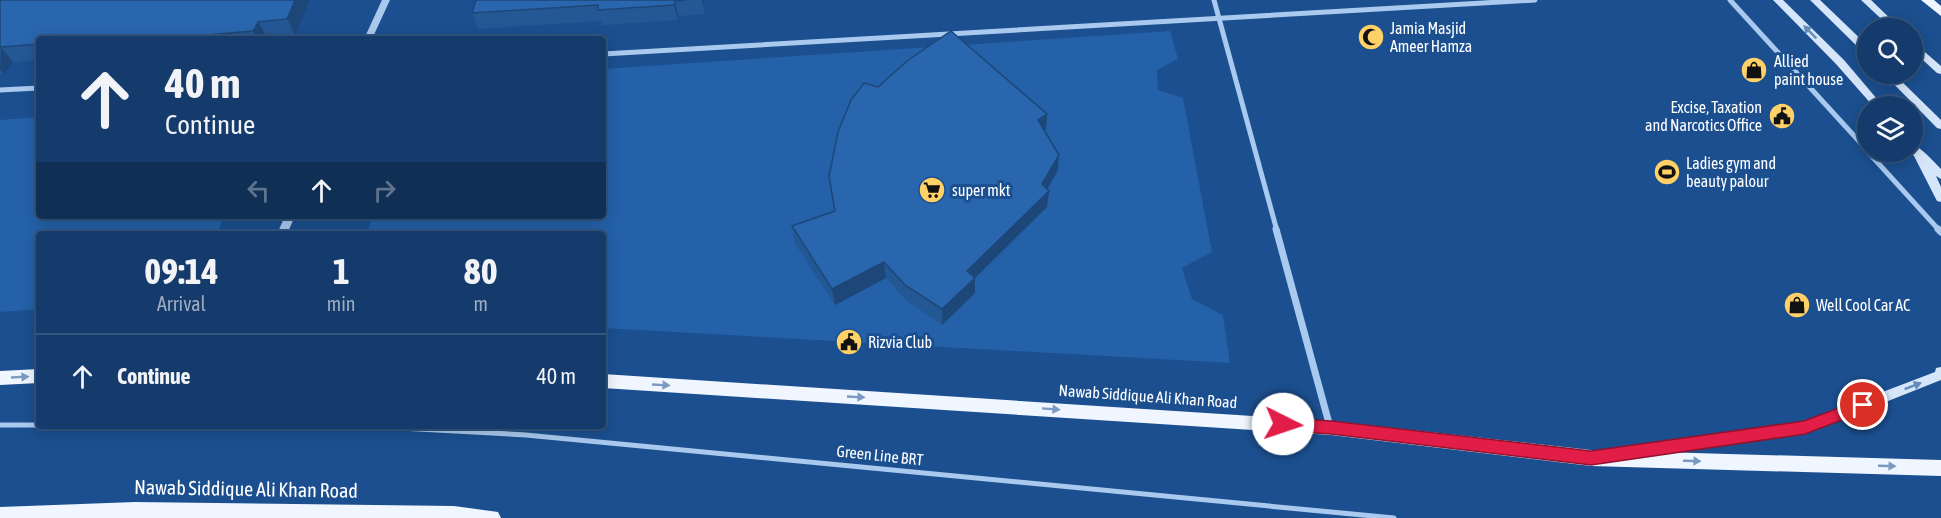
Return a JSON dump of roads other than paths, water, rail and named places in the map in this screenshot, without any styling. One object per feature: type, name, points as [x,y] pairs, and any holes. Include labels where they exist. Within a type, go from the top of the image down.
[{"type":"main road","points":[[1778,0],[1840,62],[1869,96]]},
{"type":"main road","points":[[1815,0],[1857,41]]},
{"type":"main road","points":[[1866,0],[1885,18]]},
{"type":"main road","points":[[1928,0],[1941,12]]},
{"type":"main road","points":[[1923,54],[1941,71]]},
{"type":"main road","points":[[1898,84],[1941,126]]},
{"type":"main road","points":[[1923,158],[1941,175]]},
{"type":"main road","points":[[1922,162],[1941,198]]},
{"type":"main road","points":[[1591,458],[1805,428],[1940,375],[1941,372]]},
{"type":"main road","points":[[0,378],[36,376]]},
{"type":"main road","name":"Nawab Siddique Ali Khan Road","points":[[606,381],[1331,428],[1591,458],[1941,468]]},
{"type":"main road","name":"Nawab Siddique Ali Khan Road","points":[[0,515],[135,510],[454,514],[492,518]]},
{"type":"street","points":[[369,36],[386,0]]},
{"type":"street","points":[[1214,0],[1331,428]]},
{"type":"street","points":[[606,54],[1535,0]]},
{"type":"street","points":[[1730,0],[1857,139]]},
{"type":"street","points":[[0,90],[36,88]]},
{"type":"street","points":[[1878,162],[1941,232]]},
{"type":"lane","points":[[0,425],[36,425]]},
{"type":"lane","name":"Green Line BRT","points":[[414,429],[498,434],[1394,518]]},
{"type":"place","name":"Jamia Masjid Ameer Hamza","points":[[1371,37]]},
{"type":"place","name":"Allied paint house","points":[[1754,70]]},
{"type":"place","name":"Excise, Taxation and Narcotics Office","points":[[1782,116]]},
{"type":"place","name":"Ladies gym and beauty palour","points":[[1667,172]]},
{"type":"place","name":"super mkt","points":[[932,190]]},
{"type":"place","name":"Well Cool Car AC","points":[[1797,305]]},
{"type":"place","name":"Rizvia Club","points":[[849,342]]}]
